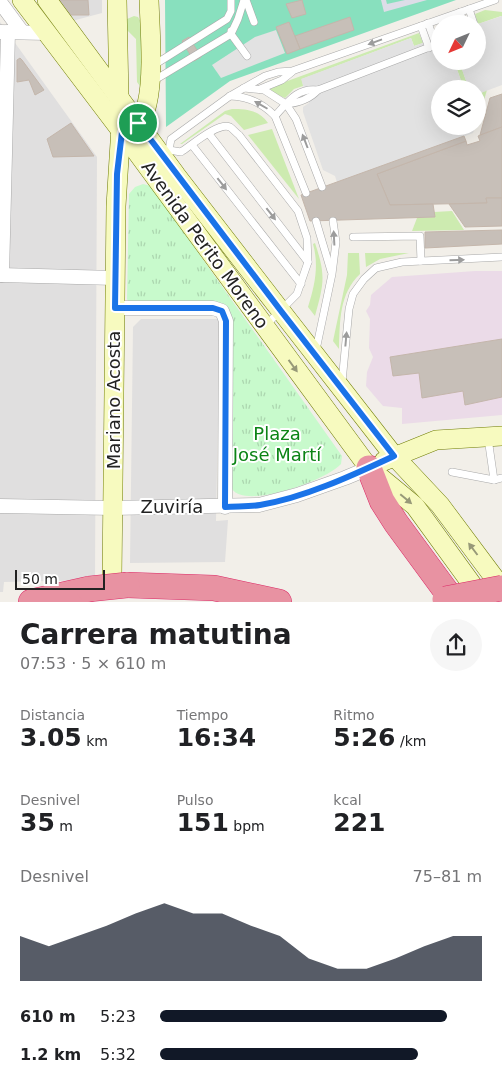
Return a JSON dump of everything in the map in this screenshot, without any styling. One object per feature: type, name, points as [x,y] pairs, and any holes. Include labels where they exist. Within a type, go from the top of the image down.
[{"type":"highway","points":[[369,468],[382,501],[444,601],[502,588]]},
{"type":"highway","points":[[31,602],[119,582],[214,588],[279,602]]},
{"type":"main road","name":"Avenida Perito Moreno","points":[[22,0],[46,33],[130,127],[165,152],[315,355],[394,456],[440,505],[502,588]]},
{"type":"main road","points":[[47,0],[118,96],[130,127],[147,106],[149,4],[117,4],[118,96]]},
{"type":"main road","name":"Avenida Perito Moreno","points":[[130,127],[143,162],[369,468],[415,506],[484,602]]},
{"type":"main road","name":"Mariano Acosta","points":[[119,582],[114,508],[117,174],[130,127]]},
{"type":"main road","points":[[117,174],[143,162]]},
{"type":"main road","points":[[369,468],[436,440],[495,436]]},
{"type":"street","points":[[0,2],[10,32],[1,275],[116,278]]},
{"type":"street","points":[[10,32],[46,33]]},
{"type":"street","points":[[115,308],[213,308],[222,311],[226,321],[225,507]]},
{"type":"street","name":"Zuviría","points":[[0,506],[114,508],[259,505],[337,481],[369,468]]},
{"type":"lane","points":[[231,0],[231,34],[247,56]]},
{"type":"lane","points":[[149,76],[231,34],[245,0]]},
{"type":"lane","points":[[245,0],[254,22]]},
{"type":"lane","points":[[257,90],[282,80],[292,72],[495,0]]},
{"type":"lane","points":[[469,9],[471,15]]},
{"type":"lane","points":[[149,76],[227,19],[231,11]]},
{"type":"lane","points":[[424,24],[431,38]]},
{"type":"lane","points":[[275,116],[298,93],[309,89],[318,90],[431,48]]},
{"type":"lane","points":[[165,152],[171,139],[230,96],[265,76],[278,72],[292,72]]},
{"type":"lane","points":[[244,88],[264,90],[286,104],[296,119],[322,187]]},
{"type":"lane","points":[[230,96],[250,100],[267,108],[275,116],[306,193]]},
{"type":"lane","points":[[143,162],[165,152],[181,152],[223,126],[231,128],[239,135],[298,211],[307,238],[308,262],[296,294],[264,326]]},
{"type":"lane","points":[[208,134],[308,262]]},
{"type":"lane","points":[[192,145],[301,284]]},
{"type":"lane","points":[[315,355],[332,274],[336,242],[333,220]]},
{"type":"lane","points":[[316,221],[332,274]]},
{"type":"lane","points":[[353,237],[420,236],[420,261]]},
{"type":"lane","points":[[341,388],[349,309],[353,294],[364,279],[376,268],[402,262],[502,257]]},
{"type":"lane","points":[[494,480],[495,436]]},
{"type":"lane","points":[[452,472],[494,480],[502,478]]},
{"type":"shaded area","points":[[56,0],[102,0],[102,13],[72,21]]},
{"type":"shaded area","points":[[381,0],[386,0],[387,4],[405,0],[427,0],[384,12]]},
{"type":"shaded area","points":[[502,16],[502,85],[486,91],[486,80],[466,80],[462,70],[486,70],[486,21]]},
{"type":"shaded area","points":[[0,22],[97,157],[95,580],[4,582],[3,592],[0,592]]},
{"type":"shaded area","points":[[276,30],[285,53],[221,78],[212,65],[255,37]]},
{"type":"shaded area","points":[[411,38],[414,46],[431,40],[431,70],[457,70],[461,80],[431,80],[431,135],[467,135],[337,182],[335,176],[323,170],[303,112],[303,107],[309,103],[301,79]]},
{"type":"shaded area","points":[[502,271],[502,415],[402,424],[402,408],[383,406],[366,386],[367,372],[373,357],[369,348],[370,319],[366,311],[370,305],[371,295],[392,277]]},
{"type":"shaded area","points":[[141,319],[220,319],[216,521],[228,520],[225,562],[130,563],[133,327]]},
{"type":"green space","points":[[165,0],[456,0],[230,81],[166,127]]},
{"type":"green space","points":[[485,10],[502,12],[502,17],[486,21],[486,15],[475,14]]},
{"type":"green space","points":[[134,16],[138,17],[142,24],[142,89],[137,82],[136,39],[123,26],[127,19]]},
{"type":"green space","points":[[419,33],[423,43],[414,46],[411,38],[302,79],[303,86],[294,89],[285,98],[269,91],[271,87]]},
{"type":"green space","points":[[457,70],[462,70],[466,80],[461,80]]},
{"type":"green space","points":[[232,109],[256,113],[261,115],[268,123],[244,130],[231,116],[225,114],[180,144],[225,111]]},
{"type":"green space","points":[[272,129],[299,199],[248,135]]},
{"type":"green space","name":"Plaza José Martí","points":[[143,184],[151,186],[342,456],[341,464],[333,471],[304,484],[269,495],[240,495],[232,489],[225,307],[213,301],[130,305],[127,299],[129,194],[135,187]]},
{"type":"green space","points":[[452,211],[464,230],[412,231],[417,218],[435,217],[434,212]]},
{"type":"green space","points":[[315,243],[321,264],[322,287],[315,316],[308,307],[315,275],[316,260],[313,244]]},
{"type":"green space","points":[[348,253],[359,253],[360,274],[353,282],[344,299],[339,349],[333,341],[347,275]]},
{"type":"green space","points":[[365,253],[409,253],[380,259],[366,267]]},
{"type":"building","points":[[57,0],[88,0],[89,15],[69,15]]},
{"type":"building","points":[[302,0],[306,14],[292,18],[286,4]]},
{"type":"building","points":[[350,17],[354,30],[300,49],[295,36]]},
{"type":"building","points":[[289,22],[300,49],[287,54],[276,27]]},
{"type":"building","points":[[189,37],[201,57],[194,61],[182,41]]},
{"type":"building","points":[[20,58],[44,90],[35,95],[29,80],[17,82],[17,60]]},
{"type":"building","points":[[502,94],[502,127],[486,133],[486,113],[490,98]]},
{"type":"building","points":[[71,123],[94,156],[53,157],[47,139]]},
{"type":"building","points":[[502,127],[502,198],[486,198],[487,203],[390,205],[377,174],[466,141],[467,145],[480,141],[478,136],[486,135],[486,133]]},
{"type":"building","points":[[464,136],[466,141],[377,174],[390,205],[433,204],[435,217],[310,221],[301,195]]},
{"type":"building","points":[[486,198],[502,198],[502,226],[465,227],[449,204],[487,203]]},
{"type":"building","points":[[502,230],[502,244],[425,248],[425,232]]},
{"type":"building","points":[[502,339],[502,397],[465,405],[463,391],[422,398],[419,373],[393,376],[390,357]]},
{"type":"route","points":[[138,123],[176,175],[394,456],[345,478],[297,495],[259,505],[225,507],[226,321],[222,311],[213,308],[115,308],[117,174],[122,132],[138,123]]}]
